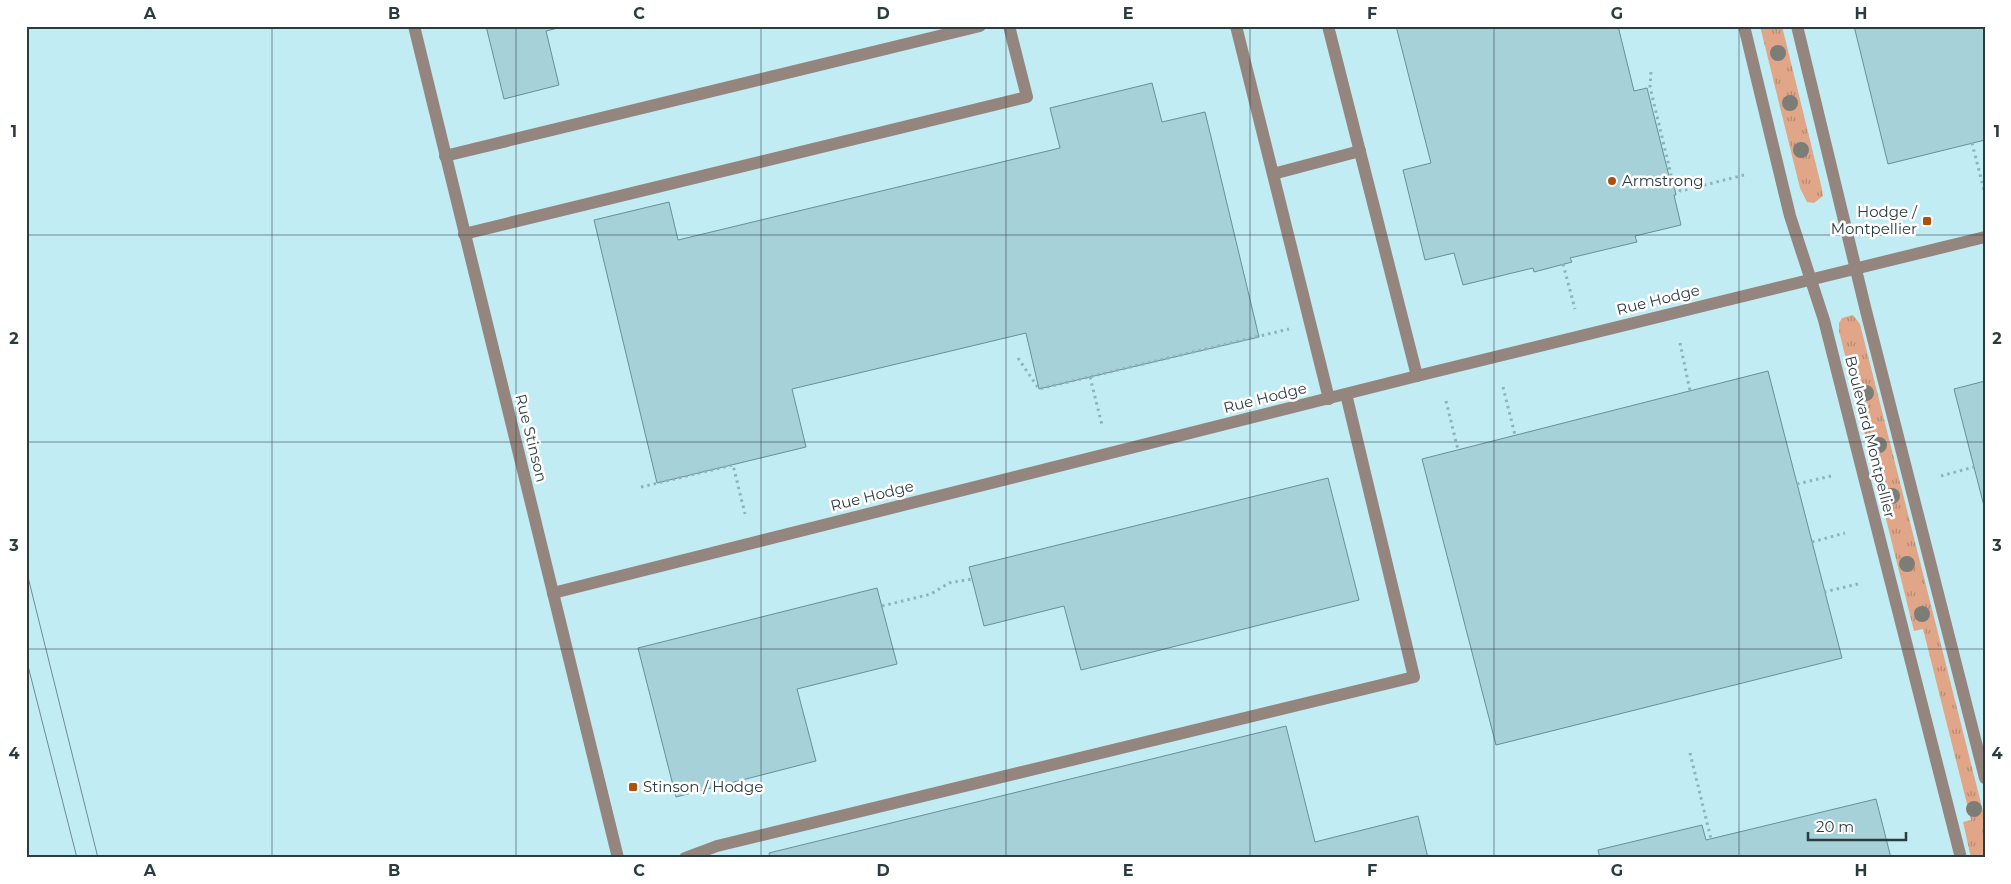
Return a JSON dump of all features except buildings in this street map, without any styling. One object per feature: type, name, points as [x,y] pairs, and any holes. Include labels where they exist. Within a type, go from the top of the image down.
[{"type":"street","name":"Rue Stinson","points":[[414,26],[618,858]]},
{"type":"street","points":[[445,156],[980,26]]},
{"type":"street","points":[[464,234],[1027,97],[1009,26]]},
{"type":"street","points":[[1236,26],[1329,398]]},
{"type":"street","points":[[1328,26],[1417,376]]},
{"type":"street","name":"Boulevard Montpellier","points":[[1744,26],[1790,216],[1824,320],[1961,858]]},
{"type":"street","name":"Boulevard Montpellier","points":[[1798,26],[1856,268],[1985,778]]},
{"type":"street","points":[[1273,174],[1360,151]]},
{"type":"street","name":"Rue Hodge","points":[[553,593],[1417,376],[1985,237]]},
{"type":"street","points":[[685,858],[717,846],[1414,677],[1346,394]]},
{"type":"path","points":[[1651,72],[1650,87],[1674,187],[1680,191],[1744,175]]},
{"type":"path","points":[[1972,144],[1985,194]]},
{"type":"path","points":[[1563,264],[1575,309]]},
{"type":"path","points":[[1018,358],[1039,389],[1310,324]]},
{"type":"path","points":[[1680,343],[1690,391]]},
{"type":"path","points":[[1090,377],[1102,425]]},
{"type":"path","points":[[1503,387],[1515,435]]},
{"type":"path","points":[[1446,401],[1458,450]]},
{"type":"path","points":[[641,487],[733,465],[745,514]]},
{"type":"path","points":[[1941,476],[1974,467]]},
{"type":"path","points":[[1797,484],[1831,476]]},
{"type":"path","points":[[1812,542],[1845,533]]},
{"type":"path","points":[[882,606],[931,594],[948,584],[972,579]]},
{"type":"path","points":[[1824,592],[1858,584]]},
{"type":"path","points":[[1690,753],[1711,839]]},
{"type":"green space","points":[[1760,26],[1782,26],[1822,189],[1823,196],[1814,203],[1807,202],[1800,188]]},
{"type":"green space","points":[[1853,315],[1860,324],[1985,819],[1985,858],[1971,858],[1963,822],[1971,820],[1923,629],[1914,631],[1839,331],[1839,323],[1842,318]]},
{"type":"tram line","points":[[26,569],[98,858]]},
{"type":"tram line","points":[[26,658],[77,858]]},
{"type":"place","name":"Armstrong","points":[[1612,181]]},
{"type":"place","name":"Hodge / Montpellier","points":[[1927,221]]},
{"type":"place","name":"Stinson / Hodge","points":[[633,787]]}]
